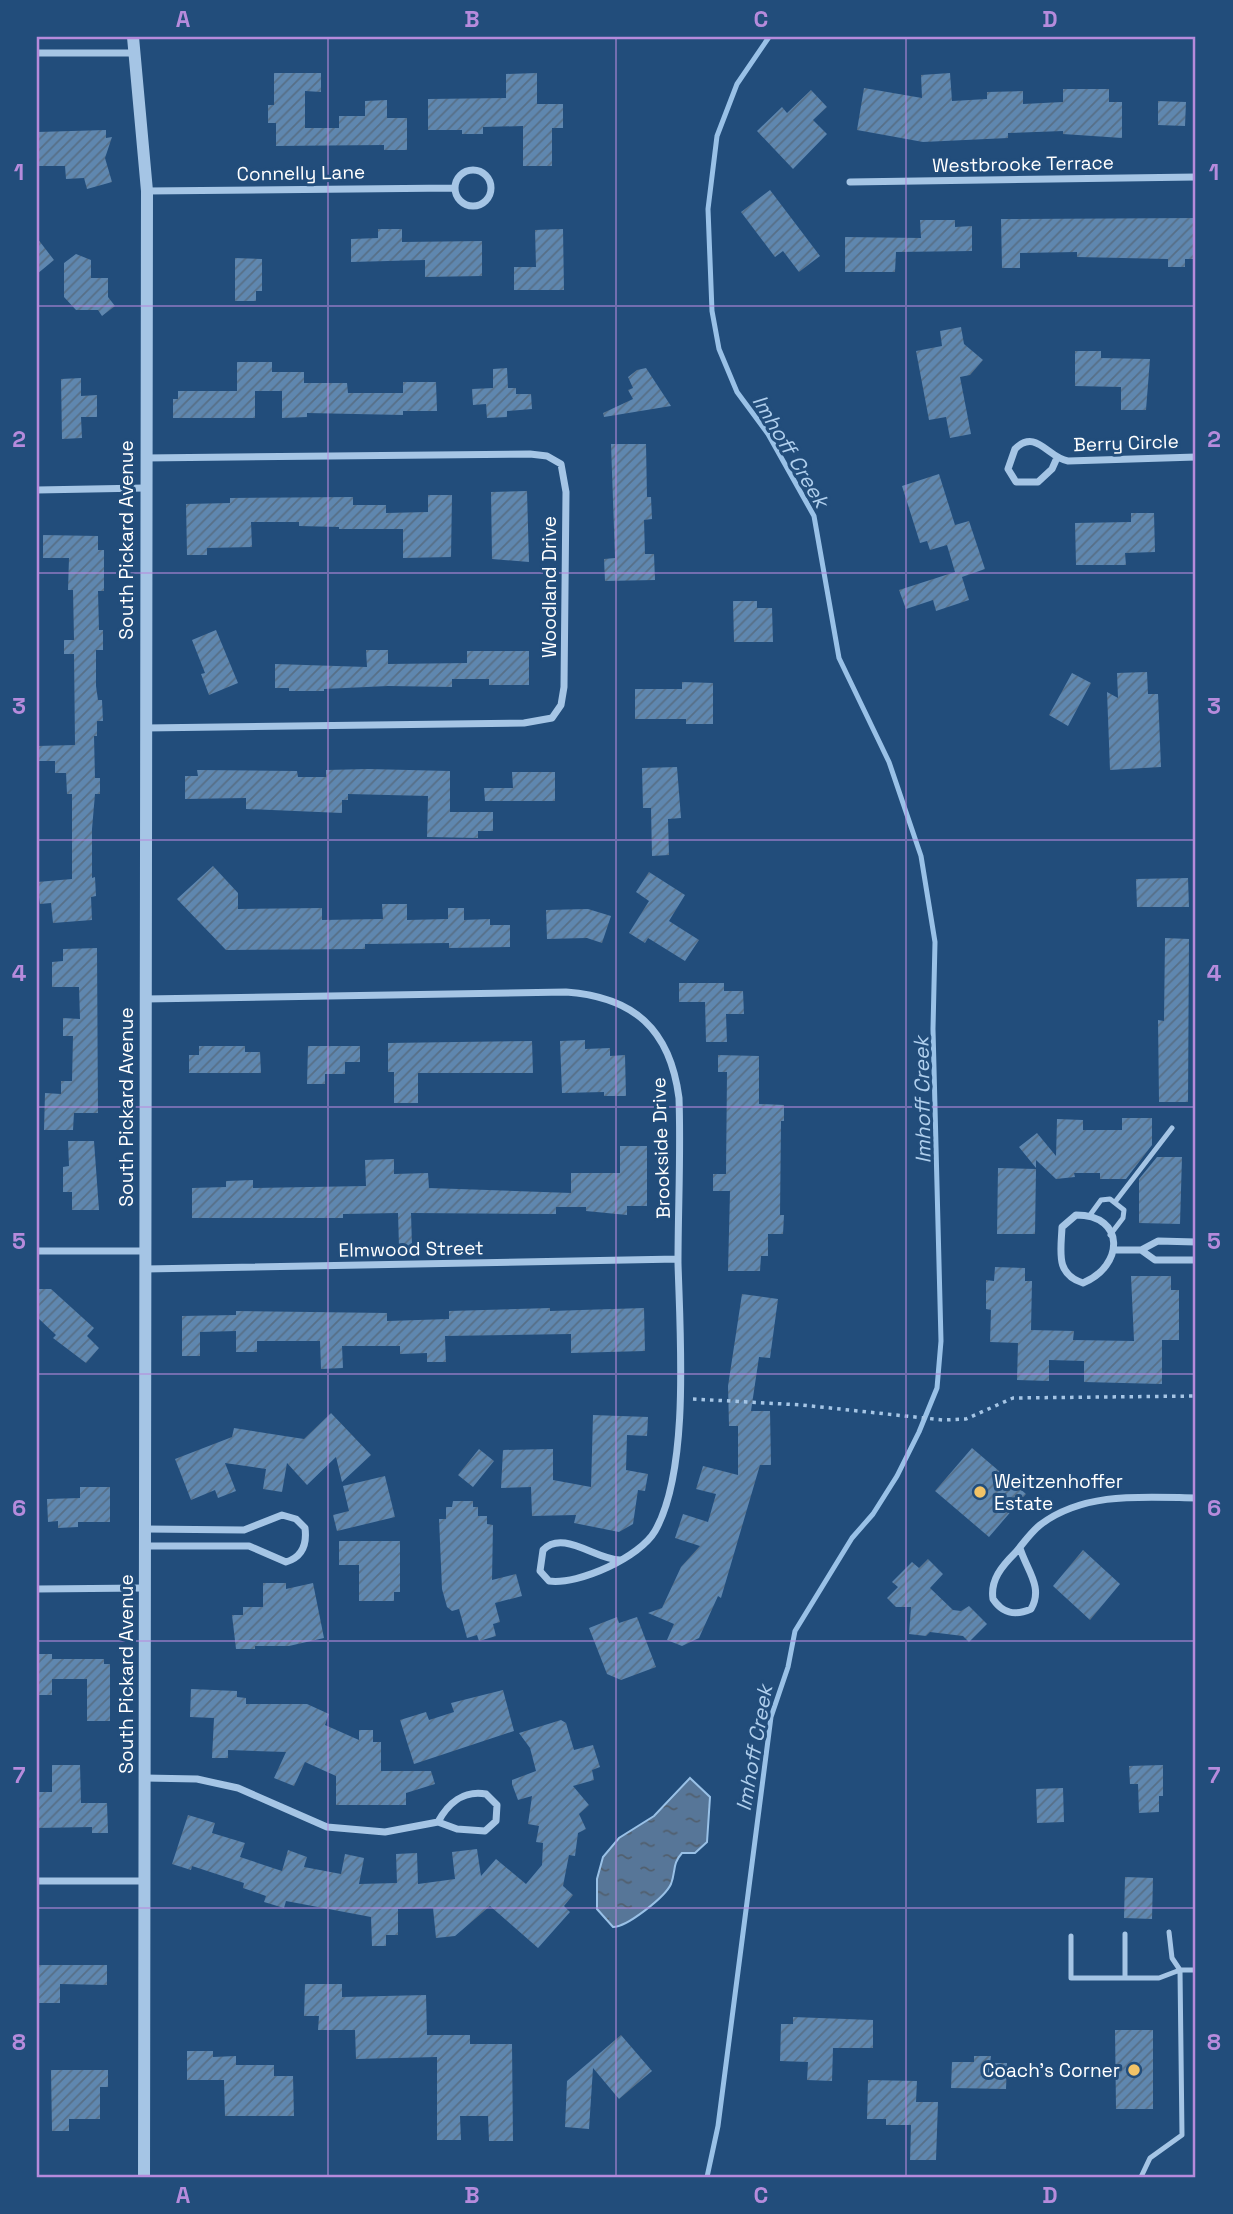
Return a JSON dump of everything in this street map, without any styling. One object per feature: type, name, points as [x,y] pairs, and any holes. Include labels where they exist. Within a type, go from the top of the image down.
[{"type":"street","name":"South Pickard Avenue","points":[[133,37],[147,191],[144,2177]]},
{"type":"street","points":[[37,52],[135,53]]},
{"type":"street","name":"Connelly Lane","points":[[474,170],[485,175],[491,188],[487,199],[474,206],[460,201],[454,188],[464,173],[474,170]]},
{"type":"street","name":"Westbrooke Terrace","points":[[850,182],[1196,177]]},
{"type":"street","name":"Connelly Lane","points":[[147,191],[454,188]]},
{"type":"street","name":"Berry Circle","points":[[1056,460],[1052,469],[1038,482],[1016,482],[1008,470],[1015,449],[1030,441],[1041,443],[1056,460],[1196,457]]},
{"type":"street","name":"Woodland Drive","points":[[145,458],[530,454],[547,456],[561,464],[566,492],[564,687],[561,705],[552,718],[524,723],[146,728]]},
{"type":"street","points":[[37,490],[145,488]]},
{"type":"street","name":"Brookside Drive","points":[[145,999],[566,992],[611,999],[654,1029],[663,1041],[676,1072],[681,1171],[678,1259],[680,1399],[674,1461],[664,1510],[646,1545],[620,1560],[589,1575],[558,1583],[544,1578],[540,1561],[543,1550],[556,1543],[577,1547],[608,1560],[620,1560]]},
{"type":"street","points":[[1076,1215],[1090,1215],[1100,1219],[1110,1235],[1114,1250],[1110,1263],[1096,1278],[1083,1283],[1070,1279],[1063,1271],[1062,1227],[1076,1215]]},
{"type":"street","points":[[1114,1250],[1141,1250],[1158,1241],[1196,1242]]},
{"type":"street","points":[[1141,1250],[1155,1260],[1196,1260]]},
{"type":"street","points":[[37,1251],[145,1251]]},
{"type":"street","name":"Elmwood Street","points":[[145,1269],[678,1259]]},
{"type":"street","points":[[1020,1548],[1033,1577],[1036,1600],[1031,1609],[1012,1613],[998,1607],[992,1593],[1001,1567],[1040,1525],[1080,1505],[1142,1497],[1196,1498]]},
{"type":"street","points":[[146,1529],[244,1530],[282,1515],[296,1519],[304,1528],[306,1542],[299,1556],[286,1562],[249,1546],[146,1546]]},
{"type":"street","points":[[37,1589],[145,1588]]},
{"type":"street","points":[[145,1778],[197,1779],[228,1786],[254,1794],[327,1828],[385,1832],[438,1822],[457,1829],[485,1831],[496,1821],[497,1805],[486,1794],[465,1794],[448,1808],[438,1822]]},
{"type":"street","points":[[37,1881],[144,1881]]},
{"type":"lane","points":[[1115,1202],[1172,1128]]},
{"type":"lane","points":[[1090,1215],[1101,1200],[1110,1199],[1124,1210],[1123,1218],[1110,1235]]},
{"type":"lane","points":[[1141,2177],[1150,2158],[1182,2135],[1180,1970],[1172,1958],[1170,1932]]},
{"type":"lane","points":[[1125,1934],[1125,1978]]},
{"type":"lane","points":[[1071,1936],[1072,1978],[1159,1978],[1180,1970],[1196,1970]]},
{"type":"path","points":[[680,1399],[826,1408],[943,1420],[966,1419],[1013,1398],[1196,1396]]},
{"type":"water","points":[[690,1778],[710,1797],[707,1842],[695,1853],[682,1853],[675,1864],[671,1884],[654,1903],[636,1917],[613,1927],[597,1909],[597,1879],[603,1857],[619,1838],[654,1816]]},
{"type":"building","points":[[274,73],[321,73],[321,92],[305,91],[305,128],[339,128],[339,116],[365,116],[365,101],[387,100],[387,118],[407,118],[407,150],[384,150],[384,145],[276,146],[276,123],[268,123],[268,105],[274,105]]},
{"type":"building","points":[[537,73],[537,104],[563,104],[563,128],[552,128],[552,166],[523,166],[523,126],[483,127],[483,134],[462,134],[462,130],[428,130],[428,99],[506,98],[506,74]]},
{"type":"building","points":[[950,73],[952,101],[987,99],[987,92],[1023,91],[1023,104],[1063,102],[1063,89],[1109,89],[1109,102],[1122,102],[1122,138],[1063,134],[1063,131],[1008,133],[1008,138],[923,142],[857,130],[864,88],[922,98],[921,75]]},
{"type":"building","points":[[811,90],[827,107],[813,120],[827,134],[793,169],[757,131],[782,107],[787,113]]},
{"type":"building","points":[[1158,101],[1186,102],[1185,126],[1158,125]]},
{"type":"building","points":[[106,130],[106,138],[112,137],[105,158],[112,182],[87,189],[84,178],[66,179],[65,166],[37,166],[37,132]]},
{"type":"building","points":[[770,190],[820,256],[799,272],[783,251],[775,257],[741,212]]},
{"type":"building","points":[[1196,218],[1196,259],[1185,259],[1185,267],[1168,267],[1168,259],[1077,257],[1077,252],[1020,253],[1020,268],[1002,268],[1001,219]]},
{"type":"building","points":[[920,220],[955,220],[955,227],[972,226],[972,251],[896,252],[895,272],[845,272],[845,237],[921,238]]},
{"type":"building","points":[[378,229],[402,229],[402,242],[482,241],[482,276],[425,277],[425,260],[351,262],[351,239],[378,238]]},
{"type":"building","points":[[563,229],[564,290],[514,290],[514,267],[536,267],[535,230]]},
{"type":"building","points":[[37,238],[54,260],[37,274]]},
{"type":"building","points":[[76,254],[91,260],[91,278],[108,278],[108,297],[115,306],[102,316],[98,310],[76,310],[64,297],[64,263]]},
{"type":"building","points":[[235,258],[262,259],[262,291],[256,291],[256,301],[235,301]]},
{"type":"building","points":[[961,327],[964,344],[983,360],[970,375],[960,377],[971,434],[950,438],[946,417],[929,420],[916,351],[942,346],[940,331]]},
{"type":"building","points":[[1075,351],[1101,351],[1101,358],[1150,359],[1146,410],[1121,410],[1121,387],[1075,386]]},
{"type":"building","points":[[237,362],[272,362],[272,372],[304,372],[304,383],[347,383],[348,393],[403,393],[403,382],[436,382],[437,411],[403,411],[403,415],[307,413],[307,417],[282,418],[282,391],[255,391],[255,418],[173,418],[173,399],[178,399],[178,391],[237,391]]},
{"type":"building","points":[[507,368],[508,388],[516,388],[516,394],[531,394],[532,409],[507,411],[507,417],[487,418],[486,404],[473,405],[472,389],[493,388],[493,369]]},
{"type":"building","points":[[646,368],[671,406],[604,417],[603,413],[633,399],[628,390],[633,388],[628,377],[637,370]]},
{"type":"building","points":[[81,378],[81,396],[97,395],[97,417],[81,417],[82,438],[62,439],[61,379]]},
{"type":"building","points":[[611,444],[646,444],[647,497],[651,497],[652,519],[644,520],[645,554],[654,554],[655,580],[605,581],[604,559],[615,558]]},
{"type":"building","points":[[939,474],[955,525],[969,521],[985,569],[962,577],[969,600],[936,611],[933,600],[906,609],[899,590],[955,572],[947,545],[930,550],[927,541],[920,543],[902,486]]},
{"type":"building","points":[[527,491],[529,562],[492,559],[491,492]]},
{"type":"building","points":[[428,495],[452,495],[451,557],[403,558],[403,529],[339,529],[299,526],[299,522],[251,522],[252,547],[207,548],[207,555],[187,555],[186,504],[230,503],[230,498],[353,497],[353,505],[386,505],[386,513],[428,512]]},
{"type":"building","points":[[1131,513],[1154,513],[1155,552],[1125,553],[1126,565],[1076,565],[1075,523],[1131,522]]},
{"type":"building","points":[[43,535],[98,536],[98,550],[104,550],[104,591],[98,591],[99,630],[103,630],[103,650],[96,650],[96,686],[98,700],[102,700],[103,721],[97,721],[97,736],[94,736],[95,778],[100,778],[100,794],[95,794],[92,829],[92,878],[95,877],[96,896],[91,897],[92,920],[53,923],[51,903],[40,904],[37,882],[72,879],[72,794],[67,794],[66,773],[55,773],[55,761],[37,761],[37,746],[75,745],[74,654],[64,654],[64,640],[74,640],[73,590],[68,590],[69,558],[43,558]]},
{"type":"building","points":[[733,601],[757,601],[757,608],[772,608],[773,642],[734,642]]},
{"type":"building","points":[[216,630],[238,683],[209,695],[201,674],[205,673],[192,640]]},
{"type":"building","points":[[366,650],[388,650],[388,664],[467,663],[467,651],[529,651],[529,685],[489,685],[489,679],[452,679],[452,687],[388,686],[324,691],[289,691],[289,688],[275,688],[275,664],[367,667]]},
{"type":"building","points":[[1147,672],[1148,694],[1158,694],[1161,767],[1110,770],[1107,692],[1118,698],[1117,673]]},
{"type":"building","points":[[1072,673],[1091,683],[1068,726],[1049,715]]},
{"type":"building","points":[[682,682],[713,683],[713,724],[686,724],[686,719],[635,719],[635,689],[682,689]]},
{"type":"building","points":[[677,767],[681,818],[668,819],[669,855],[652,856],[651,808],[643,808],[642,768]]},
{"type":"building","points":[[197,770],[297,771],[298,777],[326,777],[326,770],[450,771],[450,812],[493,812],[493,831],[478,831],[478,838],[427,837],[428,796],[348,794],[348,800],[342,800],[342,813],[246,809],[246,798],[185,799],[185,776],[198,776]]},
{"type":"building","points":[[512,772],[555,772],[555,801],[485,801],[484,788],[513,788]]},
{"type":"building","points":[[213,866],[238,893],[238,909],[322,908],[322,920],[383,919],[382,904],[407,904],[407,920],[448,919],[448,908],[464,908],[464,920],[490,919],[490,925],[510,925],[510,947],[449,948],[449,943],[365,944],[365,949],[226,950],[177,899]]},
{"type":"building","points":[[649,872],[685,895],[669,921],[699,940],[685,961],[648,938],[645,943],[629,933],[649,901],[636,892]]},
{"type":"building","points":[[1188,878],[1189,907],[1137,907],[1136,879]]},
{"type":"building","points":[[588,909],[611,916],[602,943],[587,938],[547,939],[546,910]]},
{"type":"building","points":[[1165,938],[1189,939],[1188,1102],[1159,1102],[1158,1020],[1164,1021]]},
{"type":"building","points":[[97,948],[98,1113],[74,1113],[73,1130],[44,1130],[45,1093],[61,1094],[61,1081],[72,1081],[73,1036],[63,1036],[63,1018],[80,1019],[79,987],[52,987],[52,962],[63,961],[63,949]]},
{"type":"building","points":[[679,983],[724,983],[724,991],[743,991],[744,1014],[726,1014],[727,1042],[706,1042],[705,1002],[679,1002]]},
{"type":"building","points":[[585,1040],[585,1049],[610,1048],[610,1056],[625,1055],[626,1096],[604,1096],[604,1092],[562,1093],[560,1041]]},
{"type":"building","points":[[532,1041],[533,1073],[418,1073],[418,1103],[394,1103],[394,1072],[388,1072],[388,1043]]},
{"type":"building","points":[[199,1046],[245,1046],[245,1052],[260,1052],[261,1073],[189,1073],[189,1055],[199,1055]]},
{"type":"building","points":[[308,1046],[360,1046],[360,1062],[345,1062],[345,1074],[325,1074],[325,1084],[307,1084]]},
{"type":"building","points":[[718,1055],[759,1056],[759,1104],[784,1105],[784,1121],[781,1121],[780,1215],[784,1215],[783,1234],[768,1234],[768,1256],[761,1256],[760,1271],[728,1271],[730,1191],[713,1191],[713,1174],[726,1174],[727,1072],[718,1072]]},
{"type":"building","points":[[1122,1118],[1152,1118],[1152,1145],[1126,1179],[1100,1179],[1100,1173],[1074,1173],[1075,1177],[1056,1179],[1036,1160],[1036,1168],[1019,1147],[1037,1133],[1056,1156],[1057,1119],[1083,1120],[1083,1130],[1122,1130]]},
{"type":"building","points":[[68,1141],[94,1141],[99,1210],[72,1210],[72,1192],[63,1192],[63,1167],[69,1166]]},
{"type":"building","points":[[620,1146],[647,1146],[647,1206],[627,1206],[627,1215],[586,1211],[586,1207],[556,1207],[556,1214],[411,1213],[412,1246],[399,1247],[398,1213],[343,1214],[343,1218],[192,1218],[192,1188],[226,1187],[226,1181],[253,1180],[253,1188],[366,1186],[365,1160],[394,1159],[394,1174],[428,1173],[429,1188],[571,1193],[571,1173],[620,1173]]},
{"type":"building","points":[[1157,1157],[1182,1157],[1180,1224],[1139,1223],[1139,1179]]},
{"type":"building","points":[[998,1168],[1036,1169],[1035,1234],[997,1234]]},
{"type":"building","points":[[995,1267],[1025,1268],[1025,1281],[1032,1281],[1031,1330],[1074,1331],[1073,1340],[1134,1341],[1131,1276],[1171,1276],[1171,1290],[1179,1290],[1179,1340],[1162,1340],[1162,1384],[1084,1382],[1084,1361],[1049,1360],[1049,1381],[1017,1380],[1018,1343],[990,1342],[991,1310],[986,1309],[986,1280],[994,1281]]},
{"type":"building","points":[[37,1289],[51,1289],[94,1328],[87,1336],[99,1348],[86,1363],[53,1338],[56,1335],[37,1317]]},
{"type":"building","points":[[742,1294],[778,1299],[770,1358],[759,1357],[751,1411],[770,1411],[771,1465],[760,1465],[721,1598],[718,1596],[699,1638],[682,1646],[667,1640],[674,1624],[648,1613],[662,1608],[681,1567],[700,1546],[675,1538],[683,1514],[708,1522],[716,1494],[696,1489],[703,1466],[738,1475],[738,1426],[729,1426],[728,1386]]},
{"type":"building","points":[[550,1308],[550,1311],[644,1308],[645,1351],[571,1353],[571,1334],[445,1336],[446,1362],[427,1362],[427,1353],[400,1354],[400,1346],[342,1346],[343,1368],[321,1369],[320,1341],[257,1341],[257,1352],[236,1352],[236,1331],[200,1332],[200,1356],[182,1356],[182,1316],[236,1315],[236,1311],[387,1313],[387,1321],[449,1319],[449,1311]]},
{"type":"building","points":[[331,1413],[371,1455],[342,1482],[336,1457],[307,1485],[287,1463],[282,1492],[263,1489],[266,1469],[225,1463],[236,1491],[218,1498],[215,1490],[191,1500],[175,1459],[232,1437],[234,1428],[304,1439]]},
{"type":"building","points":[[593,1415],[648,1417],[647,1436],[627,1435],[626,1470],[648,1474],[645,1491],[638,1490],[633,1524],[619,1532],[574,1523],[576,1515],[532,1516],[531,1487],[501,1488],[503,1450],[553,1449],[553,1480],[591,1487]]},
{"type":"building","name":"Weitzenhoffer Estate","points":[[972,1448],[1026,1494],[989,1537],[935,1491]]},
{"type":"building","points":[[479,1449],[494,1461],[473,1487],[458,1475]]},
{"type":"building","points":[[385,1476],[395,1517],[337,1531],[333,1515],[349,1511],[343,1486]]},
{"type":"building","points":[[80,1487],[110,1487],[110,1522],[78,1522],[78,1527],[58,1528],[58,1521],[48,1522],[47,1499],[80,1498]]},
{"type":"building","points":[[453,1501],[473,1501],[473,1507],[478,1507],[478,1516],[487,1516],[487,1524],[493,1525],[492,1580],[516,1574],[522,1596],[495,1603],[500,1622],[493,1624],[496,1636],[479,1641],[477,1635],[467,1638],[459,1609],[452,1611],[447,1607],[442,1589],[439,1519],[446,1519],[446,1507],[452,1507]]},
{"type":"building","points":[[339,1541],[400,1541],[400,1592],[394,1592],[394,1601],[359,1601],[359,1565],[339,1565]]},
{"type":"building","name":"Weitzenhoffer Estate","points":[[1083,1550],[1120,1584],[1090,1620],[1053,1586]]},
{"type":"building","points":[[928,1559],[943,1574],[930,1588],[953,1610],[961,1611],[969,1606],[987,1624],[969,1642],[963,1636],[930,1632],[926,1636],[909,1634],[911,1607],[896,1607],[887,1598],[898,1587],[892,1582],[912,1562],[919,1568]]},
{"type":"building","points":[[263,1583],[286,1583],[286,1589],[313,1583],[324,1638],[289,1646],[236,1649],[232,1615],[243,1615],[243,1607],[263,1607]]},
{"type":"building","points":[[617,1617],[619,1623],[637,1617],[656,1667],[621,1680],[607,1674],[589,1628]]},
{"type":"building","points":[[37,1654],[52,1654],[52,1659],[104,1659],[104,1664],[110,1664],[110,1721],[87,1721],[87,1679],[52,1679],[52,1695],[37,1695]]},
{"type":"building","points":[[191,1689],[237,1691],[237,1697],[246,1698],[246,1704],[307,1704],[329,1714],[325,1725],[359,1740],[359,1730],[373,1730],[373,1742],[381,1742],[381,1771],[431,1771],[435,1784],[406,1793],[406,1805],[336,1805],[336,1776],[305,1762],[294,1786],[274,1778],[286,1752],[228,1750],[228,1758],[212,1758],[214,1718],[190,1717]]},
{"type":"building","points":[[503,1690],[514,1731],[414,1764],[400,1720],[426,1712],[429,1720],[454,1712],[451,1703]]},
{"type":"building","points":[[561,1720],[566,1723],[574,1750],[593,1745],[600,1767],[592,1770],[594,1780],[573,1786],[589,1805],[579,1814],[586,1829],[578,1833],[575,1856],[569,1855],[563,1886],[573,1895],[564,1906],[570,1912],[538,1948],[490,1906],[455,1936],[436,1938],[433,1908],[398,1909],[398,1935],[386,1935],[386,1946],[372,1946],[371,1917],[286,1901],[284,1908],[264,1902],[266,1896],[243,1888],[244,1883],[192,1866],[191,1870],[172,1864],[188,1815],[215,1823],[212,1833],[245,1843],[240,1857],[282,1871],[288,1850],[307,1857],[304,1867],[341,1874],[345,1854],[364,1858],[359,1884],[397,1883],[396,1854],[417,1853],[418,1884],[455,1879],[452,1852],[477,1849],[481,1876],[496,1859],[526,1884],[542,1865],[543,1843],[536,1842],[539,1826],[528,1824],[532,1796],[518,1800],[512,1784],[512,1780],[536,1771],[530,1748],[519,1733]]},
{"type":"building","points":[[52,1765],[80,1765],[81,1803],[107,1803],[108,1833],[92,1833],[92,1827],[37,1828],[37,1792],[52,1792]]},
{"type":"building","points":[[1163,1765],[1163,1796],[1159,1796],[1159,1812],[1139,1813],[1138,1784],[1130,1784],[1129,1766]]},
{"type":"building","points":[[1063,1788],[1064,1822],[1037,1823],[1036,1789]]},
{"type":"building","points":[[1125,1877],[1153,1878],[1152,1919],[1124,1918]]},
{"type":"building","points":[[37,1965],[107,1965],[107,1985],[60,1984],[60,2003],[37,2003]]},
{"type":"building","points":[[305,1984],[342,1984],[342,1997],[426,1995],[427,2035],[470,2035],[470,2044],[512,2044],[513,2141],[489,2141],[488,2116],[460,2116],[461,2140],[437,2140],[437,2057],[356,2059],[355,2030],[318,2030],[319,2016],[304,2016]]},
{"type":"building","points":[[793,2017],[873,2020],[873,2048],[833,2048],[832,2081],[807,2080],[808,2062],[780,2061],[781,2024],[793,2024]]},
{"type":"building","name":"Coach's Corner","points":[[1115,2030],[1153,2030],[1153,2109],[1116,2109]]},
{"type":"building","points":[[621,2035],[652,2071],[619,2099],[593,2068],[589,2129],[565,2127],[567,2081]]},
{"type":"building","points":[[187,2051],[213,2051],[213,2057],[236,2056],[236,2065],[274,2065],[274,2076],[293,2076],[294,2116],[225,2116],[224,2080],[187,2080]]},
{"type":"building","points":[[974,2056],[991,2056],[990,2063],[1007,2063],[1006,2089],[951,2088],[952,2062],[974,2062]]},
{"type":"building","points":[[51,2070],[108,2070],[108,2087],[100,2087],[100,2119],[69,2119],[69,2131],[52,2131]]},
{"type":"building","points":[[868,2080],[917,2081],[916,2102],[938,2102],[936,2160],[910,2160],[911,2125],[886,2125],[886,2119],[867,2119]]},
{"type":"waterway","name":"Imhoff Creek","points":[[707,2177],[718,2126],[771,1717],[788,1667],[795,1631],[852,1538],[873,1514],[897,1476],[937,1388],[941,1341],[933,1029],[935,942],[921,856],[889,762],[839,658],[814,516],[768,434],[737,392],[719,349],[712,311],[708,209],[717,136],[737,84],[769,37]]},
{"type":"place","name":"Weitzenhoffer Estate","points":[[980,1492]]},
{"type":"place","name":"Coach's Corner","points":[[1134,2070]]}]
